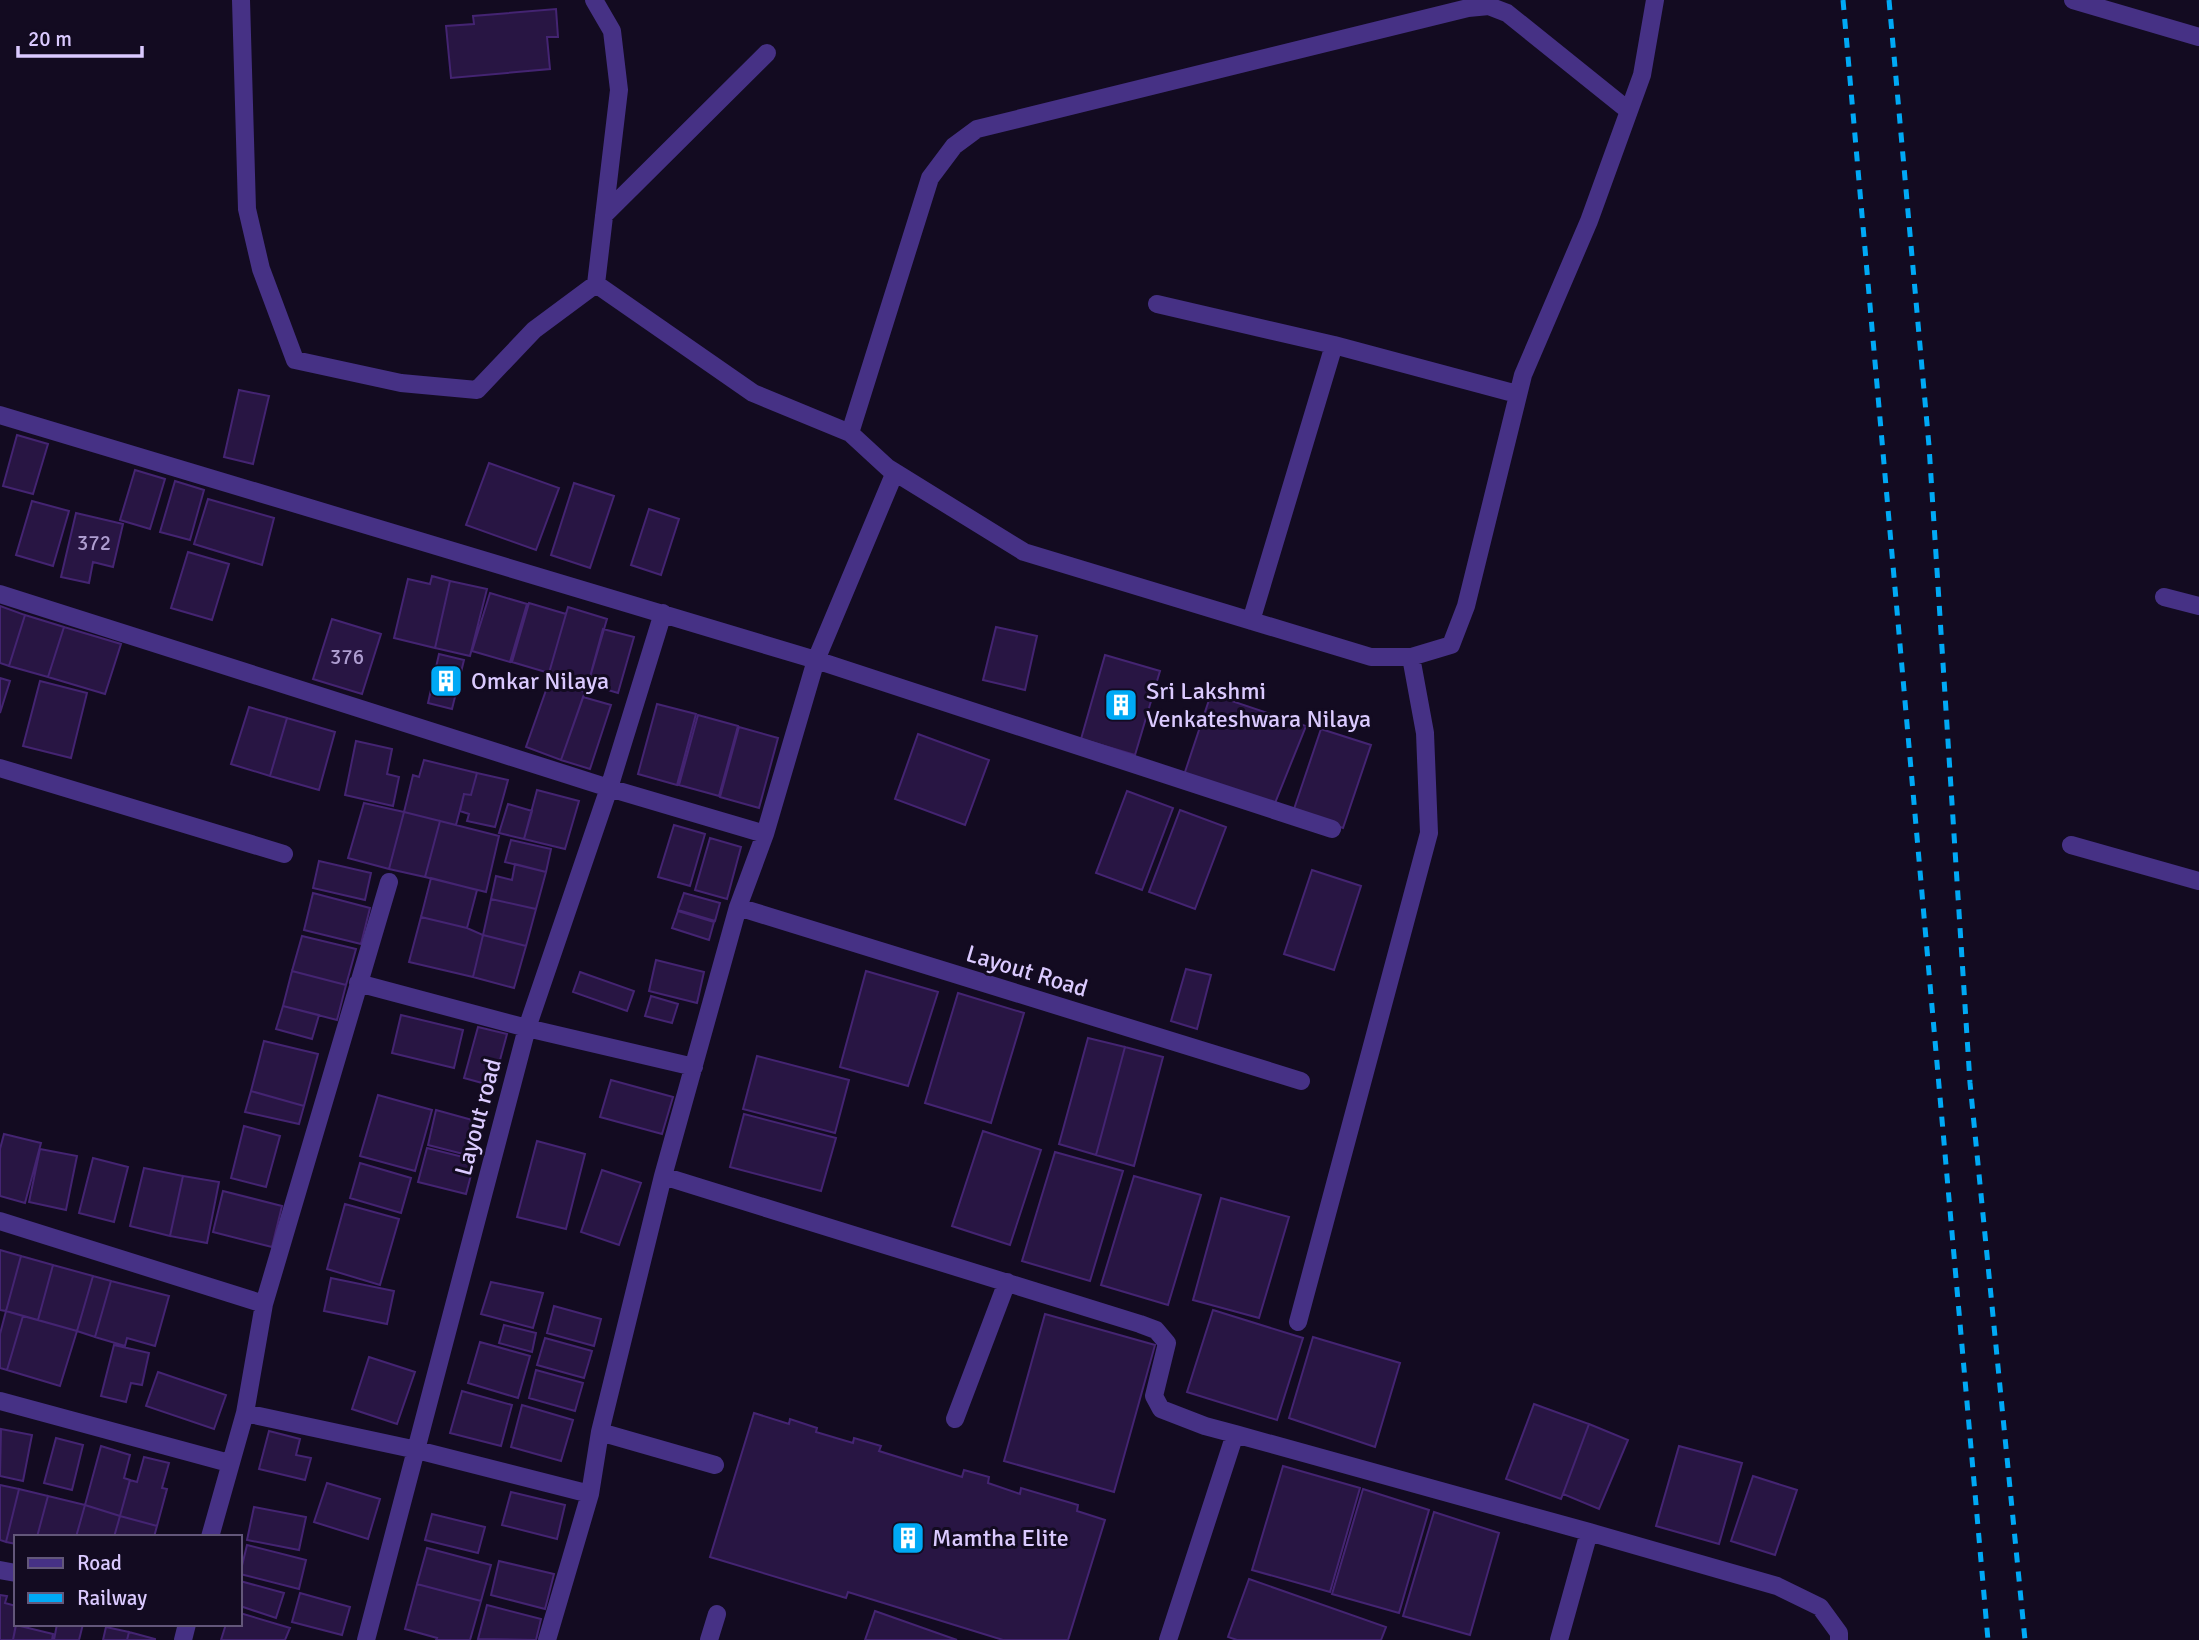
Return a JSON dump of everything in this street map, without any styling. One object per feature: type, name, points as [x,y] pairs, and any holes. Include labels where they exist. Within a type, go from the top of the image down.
[{"type":"street","points":[[242,0],[247,209],[261,269],[295,360],[401,383],[477,390],[534,330],[596,284],[619,90],[612,31],[594,0]]},
{"type":"street","points":[[596,284],[753,393],[850,433],[895,472],[1024,552],[1371,657],[1411,657],[1451,645],[1468,595],[1517,394],[1589,221],[1642,75],[1655,0]]},
{"type":"street","points":[[2073,0],[2199,37]]},
{"type":"street","points":[[850,433],[930,178],[954,146],[977,129],[1468,8],[1489,6],[1507,13],[1629,111]]},
{"type":"street","points":[[604,215],[767,53]]},
{"type":"street","points":[[1157,304],[1334,345],[1517,394]]},
{"type":"street","points":[[1251,621],[1334,345]]},
{"type":"street","points":[[0,415],[816,660],[1332,829]]},
{"type":"street","points":[[547,1640],[590,1494],[600,1432],[663,1176],[738,907],[765,834],[816,660],[895,472]]},
{"type":"street","points":[[0,594],[609,788],[765,834]]},
{"type":"street","points":[[2164,597],[2199,606]]},
{"type":"street","name":"Layout road","points":[[366,1640],[527,1028],[609,788],[663,613]]},
{"type":"street","points":[[1298,1322],[1429,833],[1425,733],[1411,657]]},
{"type":"street","points":[[0,768],[284,854]]},
{"type":"street","points":[[2071,845],[2199,881]]},
{"type":"street","points":[[211,1535],[245,1413],[264,1304],[388,882]]},
{"type":"street","name":"Layout Road","points":[[738,907],[1301,1081]]},
{"type":"street","points":[[358,983],[527,1028],[694,1067]]},
{"type":"street","points":[[663,1176],[1156,1331],[1167,1343],[1154,1396],[1161,1409],[1205,1426],[1777,1586],[1820,1607],[1839,1633],[1839,1640]]},
{"type":"street","points":[[0,1221],[264,1304]]},
{"type":"street","points":[[955,1419],[1007,1282]]},
{"type":"street","points":[[0,1401],[229,1463]]},
{"type":"street","points":[[245,1413],[417,1450],[590,1494]]},
{"type":"street","points":[[600,1432],[715,1465]]},
{"type":"street","points":[[1168,1640],[1235,1434]]},
{"type":"street","points":[[1559,1640],[1588,1532]]},
{"type":"street","points":[[709,1640],[717,1614]]},
{"type":"building","points":[[556,9],[558,37],[547,37],[550,69],[451,78],[446,26],[474,24],[473,16]]},
{"type":"building","points":[[239,390],[269,396],[253,464],[224,457]]},
{"type":"building","points":[[17,435],[48,444],[33,494],[3,486]]},
{"type":"building","points":[[489,463],[559,488],[536,550],[466,525]]},
{"type":"building","points":[[135,470],[165,479],[150,529],[120,520]]},
{"type":"building","points":[[175,481],[204,490],[190,540],[160,532]]},
{"type":"building","points":[[574,483],[614,496],[590,568],[551,555]]},
{"type":"building","points":[[208,499],[274,518],[262,565],[194,544]]},
{"type":"building","points":[[32,501],[69,511],[53,566],[16,555]]},
{"type":"building","points":[[649,509],[679,519],[661,575],[631,565]]},
{"type":"building","points":[[76,513],[123,524],[113,567],[93,562],[89,583],[61,577]]},
{"type":"building","points":[[188,552],[229,564],[212,620],[171,608]]},
{"type":"building","points":[[432,576],[450,581],[435,648],[394,638],[408,579],[430,584]]},
{"type":"building","points":[[450,581],[487,589],[470,656],[435,648]]},
{"type":"building","points":[[490,593],[527,604],[510,662],[472,651]]},
{"type":"building","points":[[529,603],[566,614],[549,673],[512,662]]},
{"type":"building","points":[[0,606],[25,615],[9,666],[0,663]]},
{"type":"building","points":[[568,607],[607,619],[588,684],[549,673]]},
{"type":"building","points":[[25,615],[64,627],[48,677],[9,666]]},
{"type":"building","points":[[332,619],[381,634],[362,694],[313,679]]},
{"type":"building","points":[[64,627],[121,644],[105,694],[48,677]]},
{"type":"building","points":[[996,627],[1037,636],[1025,690],[983,680]]},
{"type":"building","points":[[603,629],[634,637],[618,693],[588,684]]},
{"type":"building","name":"Omkar Nilaya","points":[[439,654],[464,660],[452,709],[428,703]]},
{"type":"building","name":"Sri Lakshmi Venkateshwara Nilaya","points":[[1105,655],[1160,671],[1135,755],[1081,739]]},
{"type":"building","points":[[0,678],[10,681],[0,713]]},
{"type":"building","points":[[550,679],[585,692],[561,760],[526,747]]},
{"type":"building","points":[[40,681],[87,693],[71,758],[23,746]]},
{"type":"building","points":[[1211,694],[1306,726],[1275,803],[1184,775]]},
{"type":"building","points":[[583,697],[611,705],[590,769],[561,760]]},
{"type":"building","points":[[657,704],[696,714],[677,785],[638,774]]},
{"type":"building","points":[[249,707],[287,718],[270,776],[231,764]]},
{"type":"building","points":[[698,715],[738,726],[719,796],[679,785]]},
{"type":"building","points":[[287,718],[335,732],[319,790],[270,776]]},
{"type":"building","points":[[739,727],[778,738],[759,808],[720,797]]},
{"type":"building","points":[[1321,729],[1371,745],[1343,828],[1293,812]]},
{"type":"building","points":[[918,734],[989,760],[965,825],[895,799]]},
{"type":"building","points":[[356,741],[392,749],[387,774],[399,777],[393,806],[345,795]]},
{"type":"building","points":[[424,760],[477,773],[471,795],[464,794],[456,825],[404,812],[413,775],[419,777]]},
{"type":"building","points":[[477,773],[508,780],[495,827],[467,821],[469,814],[460,811],[464,794],[471,795]]},
{"type":"building","points":[[537,790],[579,801],[565,849],[524,839]]},
{"type":"building","points":[[1127,791],[1173,808],[1142,890],[1096,873]]},
{"type":"building","points":[[364,803],[404,812],[389,869],[348,858]]},
{"type":"building","points":[[508,804],[532,811],[524,839],[499,833]]},
{"type":"building","points":[[1180,810],[1226,827],[1195,909],[1149,892]]},
{"type":"building","points":[[404,812],[440,821],[425,877],[389,869]]},
{"type":"building","points":[[440,821],[499,836],[486,892],[425,877]]},
{"type":"building","points":[[674,825],[705,834],[690,886],[658,877]]},
{"type":"building","points":[[710,838],[741,847],[727,899],[695,890]]},
{"type":"building","points":[[511,840],[551,849],[546,872],[505,862]]},
{"type":"building","points":[[319,861],[371,873],[365,900],[313,888]]},
{"type":"building","points":[[515,864],[546,872],[536,909],[491,899],[496,876],[512,880]]},
{"type":"building","points":[[1312,870],[1361,886],[1334,970],[1284,954]]},
{"type":"building","points":[[431,878],[477,890],[467,928],[421,917]]},
{"type":"building","points":[[313,893],[370,908],[361,944],[304,930]]},
{"type":"building","points":[[684,893],[720,903],[715,921],[678,910]]},
{"type":"building","points":[[491,899],[536,909],[526,946],[483,935]]},
{"type":"building","points":[[678,911],[714,922],[709,940],[672,928]]},
{"type":"building","points":[[421,917],[467,928],[483,935],[473,977],[409,962]]},
{"type":"building","points":[[483,935],[526,946],[514,988],[473,977]]},
{"type":"building","points":[[302,936],[356,949],[346,985],[292,971]]},
{"type":"building","points":[[656,960],[704,972],[697,1003],[649,991]]},
{"type":"building","points":[[1186,969],[1211,975],[1197,1029],[1171,1021]]},
{"type":"building","points":[[292,971],[346,985],[337,1020],[283,1006]]},
{"type":"building","points":[[866,971],[938,992],[908,1086],[840,1067]]},
{"type":"building","points":[[580,972],[634,991],[627,1011],[573,992]]},
{"type":"building","points":[[958,993],[1024,1013],[991,1123],[925,1103]]},
{"type":"building","points":[[651,996],[678,1004],[672,1023],[645,1016]]},
{"type":"building","points":[[283,1006],[319,1015],[312,1039],[276,1029]]},
{"type":"building","points":[[401,1015],[463,1030],[454,1068],[392,1053]]},
{"type":"building","points":[[478,1027],[507,1034],[493,1086],[464,1078]]},
{"type":"building","points":[[1088,1038],[1125,1047],[1096,1155],[1059,1144]]},
{"type":"building","points":[[264,1041],[318,1054],[304,1106],[251,1091]]},
{"type":"building","points":[[1125,1047],[1163,1057],[1134,1166],[1096,1155]]},
{"type":"building","points":[[757,1056],[849,1080],[835,1133],[743,1109]]},
{"type":"building","points":[[611,1080],[673,1097],[662,1134],[600,1117]]},
{"type":"building","points":[[251,1091],[304,1106],[299,1124],[245,1112]]},
{"type":"building","points":[[378,1095],[432,1110],[415,1171],[360,1156]]},
{"type":"building","points":[[436,1110],[483,1123],[475,1157],[428,1145]]},
{"type":"building","points":[[744,1114],[836,1138],[821,1191],[730,1167]]},
{"type":"building","points":[[244,1126],[280,1136],[266,1187],[231,1178]]},
{"type":"building","points":[[983,1131],[1041,1150],[1010,1245],[952,1226]]},
{"type":"building","points":[[4,1134],[41,1143],[25,1203],[0,1196],[0,1149]]},
{"type":"building","points":[[537,1141],[585,1154],[566,1229],[517,1217]]},
{"type":"building","points":[[427,1148],[475,1160],[466,1194],[418,1182]]},
{"type":"building","points":[[40,1149],[77,1156],[66,1210],[29,1202]]},
{"type":"building","points":[[1055,1152],[1123,1171],[1090,1281],[1022,1261]]},
{"type":"building","points":[[93,1158],[128,1167],[114,1222],[79,1213]]},
{"type":"building","points":[[360,1163],[411,1178],[401,1213],[350,1198]]},
{"type":"building","points":[[144,1168],[183,1176],[170,1236],[130,1226]]},
{"type":"building","points":[[602,1170],[641,1183],[619,1245],[581,1232]]},
{"type":"building","points":[[183,1176],[219,1182],[207,1243],[170,1236]]},
{"type":"building","points":[[1134,1176],[1201,1195],[1168,1305],[1101,1285]]},
{"type":"building","points":[[223,1191],[282,1206],[272,1247],[213,1232]]},
{"type":"building","points":[[1221,1198],[1289,1217],[1259,1318],[1193,1300]]},
{"type":"building","points":[[345,1204],[399,1219],[380,1285],[327,1269]]},
{"type":"building","points":[[0,1250],[21,1256],[6,1311],[0,1310]]},
{"type":"building","points":[[21,1256],[53,1265],[38,1320],[6,1311]]},
{"type":"building","points":[[53,1265],[93,1276],[77,1331],[38,1320]]},
{"type":"building","points":[[93,1276],[111,1281],[95,1337],[77,1331]]},
{"type":"building","points":[[331,1278],[394,1291],[387,1324],[324,1311]]},
{"type":"building","points":[[111,1281],[169,1296],[155,1346],[127,1338],[125,1346],[95,1337]]},
{"type":"building","points":[[491,1282],[543,1293],[533,1328],[481,1314]]},
{"type":"building","points":[[554,1306],[601,1319],[594,1346],[547,1333]]},
{"type":"building","points":[[1213,1310],[1303,1338],[1277,1420],[1187,1392]]},
{"type":"building","points":[[6,1311],[23,1316],[7,1370],[0,1368],[0,1334]]},
{"type":"building","points":[[1045,1314],[1155,1345],[1114,1492],[1004,1461]]},
{"type":"building","points":[[23,1316],[77,1331],[60,1386],[7,1370]]},
{"type":"building","points":[[504,1325],[536,1333],[532,1352],[499,1343]]},
{"type":"building","points":[[1313,1337],[1400,1363],[1375,1447],[1289,1418]]},
{"type":"building","points":[[545,1338],[592,1351],[584,1378],[537,1365]]},
{"type":"building","points":[[480,1342],[530,1356],[518,1398],[468,1383]]},
{"type":"building","points":[[114,1345],[149,1353],[142,1385],[131,1383],[126,1402],[101,1396]]},
{"type":"building","points":[[369,1357],[415,1372],[397,1424],[352,1409]]},
{"type":"building","points":[[536,1370],[583,1383],[575,1411],[529,1398]]},
{"type":"building","points":[[158,1372],[226,1395],[214,1429],[146,1406]]},
{"type":"building","points":[[462,1391],[512,1405],[501,1446],[450,1433]]},
{"type":"building","points":[[1534,1404],[1589,1424],[1561,1499],[1506,1479]]},
{"type":"building","points":[[522,1405],[573,1420],[561,1461],[511,1447]]},
{"type":"building","name":"Mamtha Elite","points":[[754,1413],[789,1424],[790,1419],[817,1428],[816,1432],[853,1443],[854,1438],[881,1446],[879,1451],[962,1477],[964,1470],[989,1477],[988,1483],[1020,1494],[1021,1488],[1078,1505],[1077,1511],[1105,1520],[1068,1640],[1003,1640],[848,1592],[846,1598],[710,1557]]},
{"type":"building","points":[[1589,1424],[1628,1440],[1599,1509],[1563,1494]]},
{"type":"building","points":[[1,1429],[32,1435],[23,1481],[0,1476]]},
{"type":"building","points":[[269,1431],[300,1439],[296,1455],[311,1458],[305,1480],[259,1469]]},
{"type":"building","points":[[56,1438],[83,1445],[72,1490],[44,1483]]},
{"type":"building","points":[[101,1446],[130,1455],[124,1478],[130,1480],[120,1516],[85,1505]]},
{"type":"building","points":[[1679,1446],[1742,1463],[1719,1544],[1656,1526]]},
{"type":"building","points":[[144,1457],[169,1463],[162,1488],[167,1489],[157,1526],[120,1516],[130,1480],[137,1482]]},
{"type":"building","points":[[1283,1466],[1360,1488],[1330,1592],[1252,1570]]},
{"type":"building","points":[[1753,1476],[1797,1490],[1775,1555],[1731,1541]]},
{"type":"building","points":[[327,1483],[380,1499],[368,1539],[314,1522]]},
{"type":"building","points":[[0,1485],[19,1489],[6,1542],[0,1540]]},
{"type":"building","points":[[19,1489],[48,1496],[38,1535],[14,1535],[14,1544],[6,1542]]},
{"type":"building","points":[[1363,1489],[1429,1510],[1399,1613],[1332,1594]]},
{"type":"building","points":[[511,1492],[565,1505],[557,1539],[502,1525]]},
{"type":"building","points":[[48,1496],[85,1505],[77,1535],[38,1535]]},
{"type":"building","points":[[85,1505],[120,1516],[115,1535],[77,1535]]},
{"type":"building","points":[[254,1507],[306,1517],[299,1550],[247,1540]]},
{"type":"building","points":[[1434,1512],[1499,1533],[1470,1635],[1403,1616]]},
{"type":"building","points":[[432,1514],[485,1527],[478,1553],[425,1540]]},
{"type":"building","points":[[120,1516],[157,1526],[155,1535],[115,1535]]},
{"type":"building","points":[[247,1545],[306,1560],[299,1589],[242,1575]]},
{"type":"building","points":[[427,1548],[491,1565],[481,1601],[417,1584]]},
{"type":"building","points":[[499,1561],[554,1574],[545,1609],[491,1595]]},
{"type":"building","points":[[1249,1579],[1386,1627],[1381,1640],[1237,1640],[1228,1637]]},
{"type":"building","points":[[242,1582],[284,1593],[276,1618],[242,1607]]},
{"type":"building","points":[[417,1584],[481,1601],[470,1640],[436,1640],[437,1638],[405,1629]]},
{"type":"building","points":[[300,1593],[350,1607],[342,1635],[292,1622]]},
{"type":"building","points":[[0,1595],[7,1596],[5,1603],[14,1605],[16,1626],[13,1640],[0,1640]]},
{"type":"building","points":[[487,1605],[541,1619],[536,1640],[478,1639]]},
{"type":"building","points":[[875,1611],[957,1640],[865,1640]]},
{"type":"building","points":[[242,1614],[290,1628],[285,1640],[221,1640],[225,1626],[242,1626]]},
{"type":"building","points":[[16,1626],[53,1634],[52,1640],[13,1640]]},
{"type":"building","points":[[57,1626],[82,1626],[79,1640],[54,1640]]},
{"type":"building","points":[[106,1627],[129,1632],[127,1640],[103,1640]]},
{"type":"building","points":[[129,1632],[155,1639],[155,1640],[127,1640]]},
{"type":"railway","points":[[1843,0],[1988,1640]]},
{"type":"railway","points":[[1889,0],[1929,446],[1970,1083],[2025,1640]]},
{"type":"place","name":"Omkar Nilaya","points":[[446,681]]},
{"type":"place","name":"Sri Lakshmi Venkateshwara Nilaya","points":[[1121,705]]},
{"type":"place","name":"Mamtha Elite","points":[[908,1538]]}]
